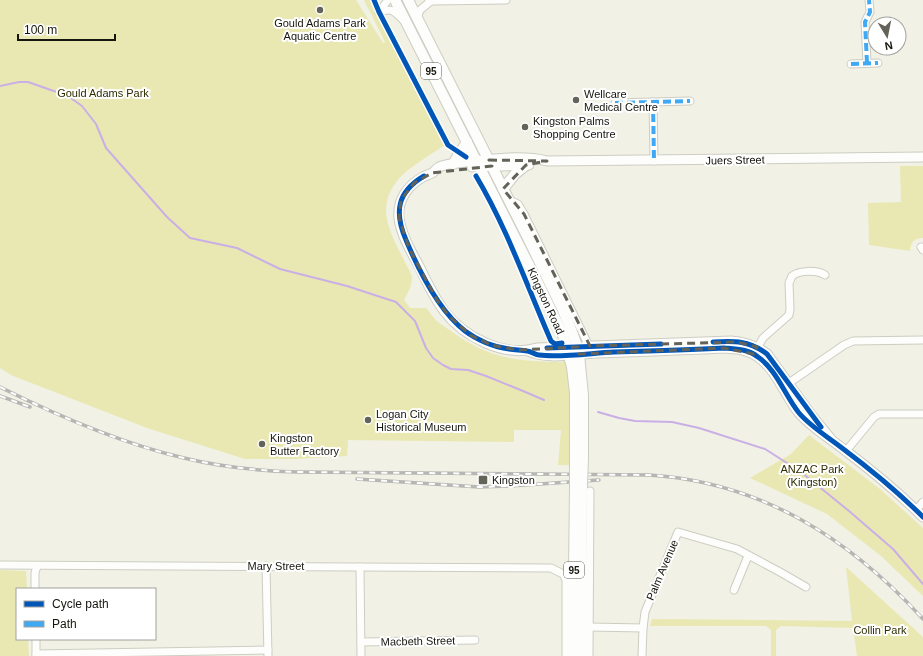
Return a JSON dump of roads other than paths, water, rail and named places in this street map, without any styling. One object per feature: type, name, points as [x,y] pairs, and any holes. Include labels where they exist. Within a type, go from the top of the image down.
[{"type":"main road","name":"Kingston Road","points":[[395,0],[478,164],[579,352],[576,366],[583,395],[579,457],[582,487],[582,656]]},
{"type":"main road","name":"Kingston Road","points":[[408,0],[559,302],[568,334]]},
{"type":"main road","points":[[453,164],[467,142]]},
{"type":"main road","points":[[503,189],[515,174],[526,165]]},
{"type":"main road","name":"Kingston Road","points":[[573,656],[582,487]]},
{"type":"street","points":[[388,0],[379,12],[389,10],[394,11],[407,23]]},
{"type":"street","points":[[417,19],[421,8],[430,1],[506,0]]},
{"type":"street","points":[[867,63],[865,22],[870,12],[870,0]]},
{"type":"street","points":[[851,64],[878,63]]},
{"type":"street","points":[[615,103],[690,101]]},
{"type":"street","points":[[653,102],[654,160]]},
{"type":"street","name":"Juers Street","points":[[490,163],[526,165],[547,161],[923,157]]},
{"type":"street","name":"Juers Street","points":[[490,163],[536,158],[547,161]]},
{"type":"street","points":[[490,163],[453,164],[438,168],[432,173],[419,179],[409,187],[401,200],[399,212],[400,223],[404,234],[431,290],[444,311],[470,335],[500,348],[528,351],[538,355],[563,356],[589,353],[724,348],[756,351],[767,354],[772,359],[789,383],[798,404]]},
{"type":"street","points":[[432,173],[440,173],[478,164]]},
{"type":"street","name":"Kingston Road","points":[[509,200],[518,204],[524,214],[589,346]]},
{"type":"street","points":[[756,351],[762,338],[789,315],[789,283],[792,276],[799,273],[815,272],[821,272],[825,275]]},
{"type":"street","points":[[789,383],[844,345],[853,341],[923,340]]},
{"type":"street","points":[[528,351],[537,348],[731,341],[744,342],[756,351],[798,404],[831,439],[923,517]]},
{"type":"street","points":[[846,451],[874,417],[879,414],[923,414]]},
{"type":"street","name":"Kingston Road","points":[[582,487],[589,627],[589,656]]},
{"type":"street","points":[[916,510],[923,502]]},
{"type":"street","name":"Palm Avenue","points":[[643,628],[645,612],[678,532],[736,549],[806,587]]},
{"type":"street","points":[[734,590],[748,556]]},
{"type":"street","name":"Mary Street","points":[[0,565],[37,566],[43,564],[551,568],[563,574],[566,580],[566,656]]},
{"type":"street","points":[[35,588],[34,573],[37,566]]},
{"type":"street","points":[[36,640],[36,655],[268,653],[266,566]]},
{"type":"street","points":[[360,566],[361,656]]},
{"type":"street","points":[[589,627],[643,628],[642,656]]},
{"type":"street","name":"Macbeth Street","points":[[361,642],[475,640]]},
{"type":"waterway","points":[[0,86],[19,82],[28,82],[68,96],[82,106],[96,124],[106,148],[167,217],[190,238],[237,248],[280,269],[347,286],[396,302],[415,321],[426,348],[433,358],[443,365],[451,369],[468,370],[486,376],[544,400]]},
{"type":"waterway","points":[[598,412],[635,421],[672,422],[699,428],[765,449],[801,472],[849,511],[893,549],[923,584]]},
{"type":"railway","points":[[0,387],[44,408],[113,437],[160,452],[226,466],[255,470],[298,472],[649,475],[690,480],[729,489],[765,502],[800,519],[833,540],[865,563],[895,590],[923,619]]},
{"type":"railway","points":[[0,396],[30,407]]},
{"type":"railway","points":[[357,479],[479,487],[599,480]]},
{"type":"place","name":"Gould Adams Park Aquatic Centre","points":[[320,10]]},
{"type":"place","name":"Wellcare Medical Centre","points":[[576,100]]},
{"type":"place","name":"Kingston Palms Shopping Centre","points":[[525,127]]},
{"type":"place","name":"Logan City Historical Museum","points":[[368,420]]},
{"type":"place","name":"Kingston Butter Factory","points":[[262,444]]},
{"type":"place","name":"Kingston","points":[[483,480]]},
{"type":"park label","name":"Gould Adams Park","points":[[103,93]]},
{"type":"park label","name":"ANZAC Park (Kingston)","points":[[812,475]]},
{"type":"park label","name":"Collin Park","points":[[880,630]]}]
